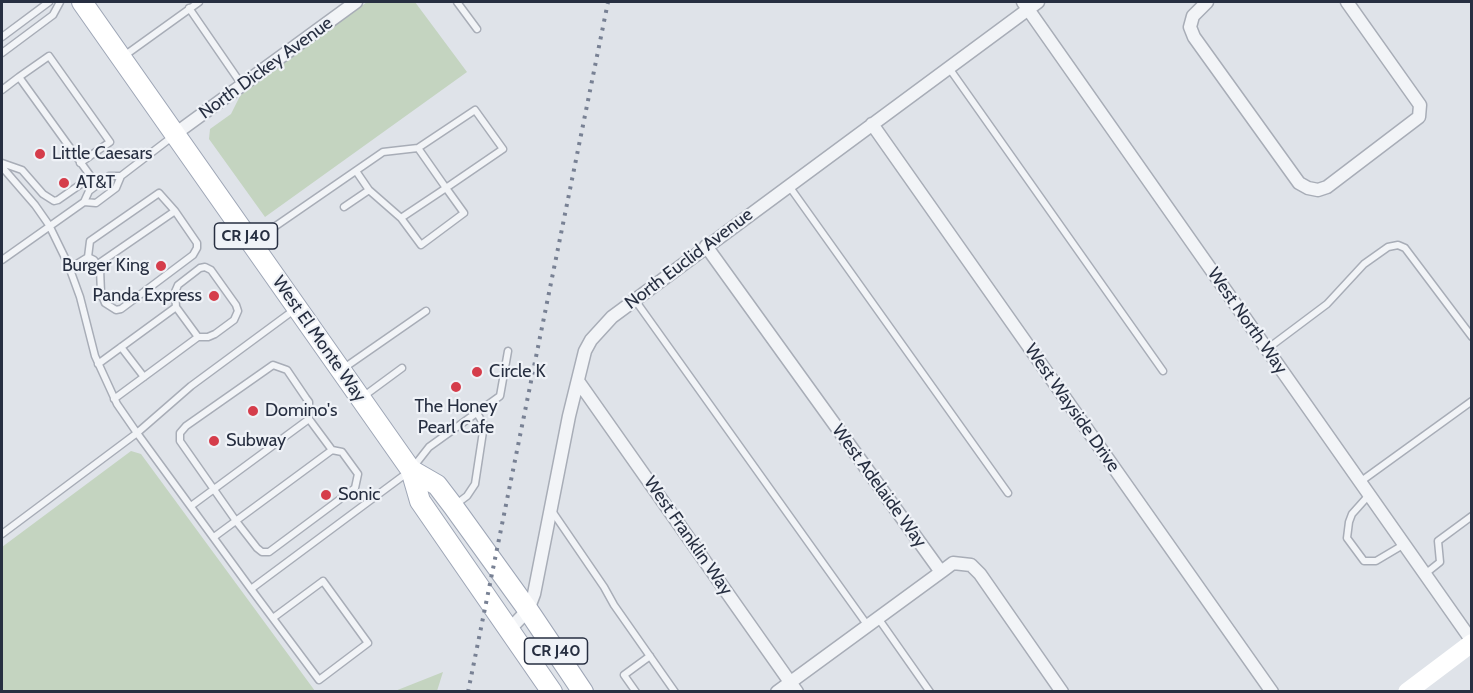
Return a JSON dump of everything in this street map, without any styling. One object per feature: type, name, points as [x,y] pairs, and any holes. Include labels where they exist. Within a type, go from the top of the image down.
[{"type":"main road","name":"West El Monte Way","points":[[82,2],[411,470],[420,501],[552,692]]},
{"type":"main road","name":"West El Monte Way","points":[[411,470],[437,485],[528,610],[583,692]]},
{"type":"main road","points":[[1407,692],[1472,642]]},
{"type":"street","name":"North Dickey Avenue","points":[[175,134],[356,2]]},
{"type":"street","points":[[1208,2],[1193,16],[1190,27],[1194,38],[1299,183],[1318,190],[1327,187],[1419,117],[1420,105],[1347,2]]},
{"type":"street","name":"North Euclid Avenue","points":[[509,630],[528,610],[534,594],[569,416],[585,351],[591,340],[612,317],[948,68],[1030,4]]},
{"type":"street","name":"West North Way","points":[[1030,4],[1266,349],[1472,642]]},
{"type":"street","name":"West Wayside Drive","points":[[872,124],[1272,692]]},
{"type":"street","name":"West Adelaide Way","points":[[706,246],[941,572]]},
{"type":"street","name":"West Franklin Way","points":[[578,381],[794,687]]},
{"type":"street","points":[[777,692],[794,687],[873,622],[953,563],[971,564],[980,574],[1062,692]]},
{"type":"lane","points":[[2,37],[49,2]]},
{"type":"lane","points":[[2,53],[53,15],[60,2]]},
{"type":"lane","points":[[121,58],[199,2]]},
{"type":"lane","points":[[457,2],[477,29]]},
{"type":"lane","points":[[189,8],[242,85]]},
{"type":"lane","points":[[2,90],[49,56],[110,142],[80,163]]},
{"type":"lane","points":[[948,68],[1163,371]]},
{"type":"lane","points":[[19,77],[97,185]]},
{"type":"lane","points":[[251,243],[383,152],[418,148],[475,110],[502,149],[401,218]]},
{"type":"lane","points":[[84,202],[96,203],[116,188],[121,176],[175,134]]},
{"type":"lane","points":[[356,171],[369,190],[401,218],[421,244],[464,213],[418,148]]},
{"type":"lane","points":[[2,165],[22,170],[43,194],[54,201],[58,201],[91,177]]},
{"type":"lane","points":[[2,165],[49,225],[70,268],[98,364],[114,399],[137,433],[251,589],[319,680],[368,643],[323,582],[273,618]]},
{"type":"lane","points":[[2,260],[84,202],[89,191],[109,176],[121,176]]},
{"type":"lane","points":[[788,185],[1008,493]]},
{"type":"lane","points":[[344,207],[369,190]]},
{"type":"lane","points":[[156,194],[162,195],[197,243],[196,252],[121,309],[113,309],[105,303],[102,298],[98,264],[88,257],[90,241],[156,194]]},
{"type":"lane","points":[[98,264],[175,211]]},
{"type":"lane","points":[[1266,349],[1327,304],[1364,264],[1388,247],[1398,245],[1405,248],[1472,337]]},
{"type":"lane","points":[[70,268],[88,257]]},
{"type":"lane","points":[[114,399],[198,337],[215,334],[234,320],[238,311],[236,305],[211,270],[205,267],[200,268],[178,285],[175,292],[176,307],[198,337]]},
{"type":"lane","points":[[635,300],[873,622],[930,692]]},
{"type":"lane","points":[[98,364],[176,307]]},
{"type":"lane","points":[[2,534],[137,433],[190,386],[297,308]]},
{"type":"lane","points":[[341,370],[426,311]]},
{"type":"lane","points":[[121,347],[144,377]]},
{"type":"lane","points":[[251,589],[411,470],[429,447],[500,396],[508,351]]},
{"type":"lane","points":[[273,365],[287,370],[306,398],[309,419],[332,450],[342,452],[358,474],[355,488],[269,552],[259,551],[181,444],[180,433],[186,426],[273,365]]},
{"type":"lane","points":[[360,398],[402,368]]},
{"type":"lane","points":[[1360,483],[1472,401]]},
{"type":"lane","points":[[453,506],[467,496],[475,484],[484,425],[477,413]]},
{"type":"lane","points":[[191,506],[309,419]]},
{"type":"lane","points":[[213,537],[332,450]]},
{"type":"lane","points":[[1369,495],[1352,514],[1348,522],[1347,538],[1364,561],[1376,561],[1403,545]]},
{"type":"lane","points":[[551,510],[675,692]]},
{"type":"lane","points":[[1425,574],[1440,562],[1438,541],[1472,516]]},
{"type":"lane","points":[[626,692],[634,689],[624,675],[650,656]]},
{"type":"green space","points":[[367,2],[415,2],[467,72],[265,217],[209,139],[210,129],[231,114],[242,92]]},
{"type":"green space","points":[[131,451],[141,454],[315,691],[2,691],[2,547]]},
{"type":"green space","points":[[443,672],[437,691],[395,691]]},
{"type":"railway","points":[[468,692],[608,2]]},
{"type":"place","name":"Little Caesars","points":[[40,154]]},
{"type":"place","name":"AT&T","points":[[64,183]]},
{"type":"place","name":"Burger King","points":[[161,266]]},
{"type":"place","name":"Panda Express","points":[[214,296]]},
{"type":"place","name":"Circle K","points":[[477,372]]},
{"type":"place","name":"The Honey Pearl Cafe","points":[[456,387]]},
{"type":"place","name":"Domino's","points":[[253,411]]},
{"type":"place","name":"Subway","points":[[214,441]]},
{"type":"place","name":"Sonic","points":[[326,495]]}]
